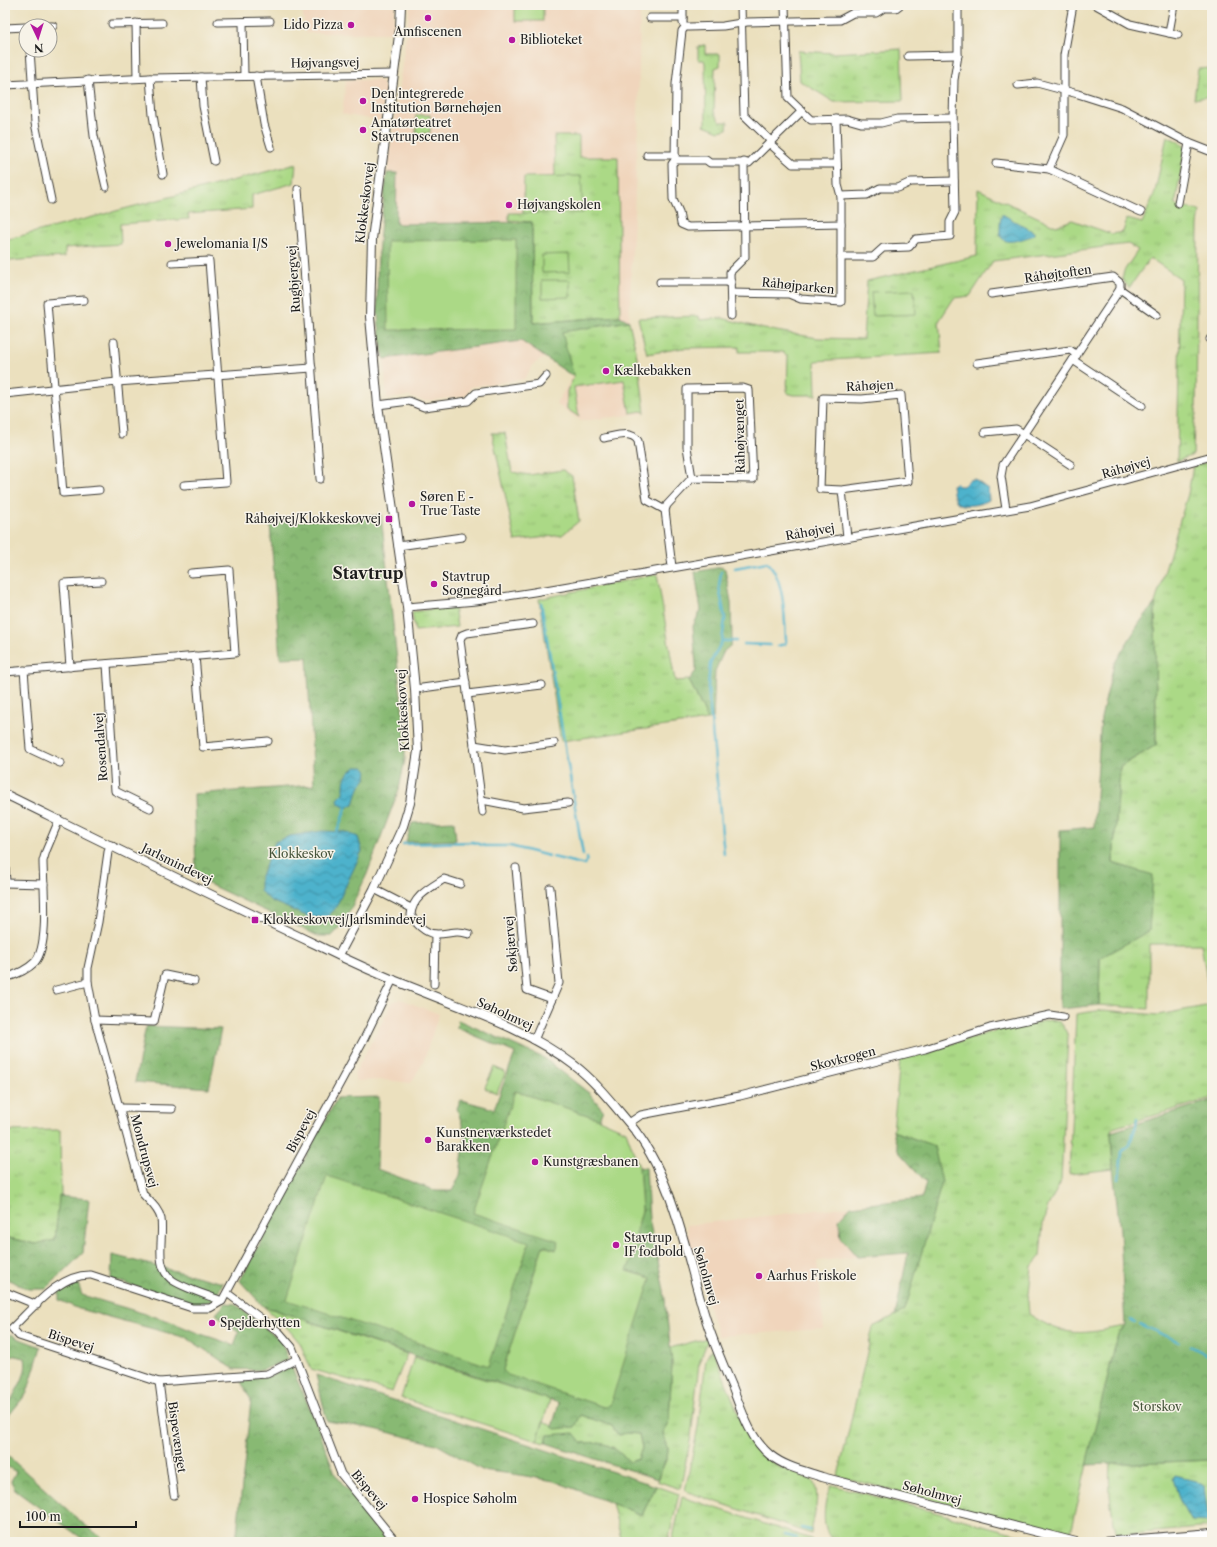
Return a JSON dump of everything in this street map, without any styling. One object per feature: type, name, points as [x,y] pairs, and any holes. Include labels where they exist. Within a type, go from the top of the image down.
[{"type":"street","name":"Klokkeskovvej","points":[[339,955],[374,890],[403,826],[410,803],[418,751],[416,689],[378,405],[370,317],[373,231],[394,74],[401,5]]},
{"type":"street","points":[[683,5],[683,29],[681,34],[676,84],[675,158],[672,164],[673,200],[679,212],[681,224],[688,227],[841,224]]},
{"type":"street","points":[[741,5],[744,115],[793,164],[837,164]]},
{"type":"street","points":[[785,5],[788,98],[811,120],[847,119],[861,123],[881,123],[897,119],[953,118]]},
{"type":"street","points":[[683,29],[688,26],[742,25],[747,22],[840,20],[854,13],[876,12],[884,8],[896,8],[900,5]]},
{"type":"street","points":[[842,257],[873,257],[883,248],[909,247],[916,239],[950,236],[950,222],[955,212],[953,118],[954,80],[958,55],[958,5]]},
{"type":"street","points":[[1049,169],[1064,136],[1064,55],[1073,5]]},
{"type":"street","points":[[1096,5],[1130,24],[1178,35]]},
{"type":"street","points":[[1169,33],[1174,5]]},
{"type":"street","points":[[650,18],[683,18]]},
{"type":"street","points":[[218,22],[270,21]]},
{"type":"street","points":[[243,22],[244,76]]},
{"type":"street","points":[[136,23],[137,78]]},
{"type":"street","points":[[112,24],[162,23]]},
{"type":"street","points":[[5,28],[18,28]]},
{"type":"street","points":[[908,56],[958,55]]},
{"type":"street","points":[[30,58],[35,123],[51,200]]},
{"type":"street","name":"Højvangsvej","points":[[5,85],[137,78],[394,74]]},
{"type":"street","points":[[256,76],[263,118],[271,147]]},
{"type":"street","points":[[201,77],[203,106],[214,161]]},
{"type":"street","points":[[150,78],[153,115],[163,174]]},
{"type":"street","points":[[88,80],[94,136],[106,187]]},
{"type":"street","points":[[1018,86],[1037,83],[1122,108],[1189,143],[1212,152]]},
{"type":"street","points":[[647,156],[706,160],[710,163],[749,163],[802,111]]},
{"type":"street","name":"Råhøjparken","points":[[731,293],[755,292],[769,295],[789,294],[801,298],[842,302],[841,196],[838,186],[836,119]]},
{"type":"street","points":[[1178,203],[1189,143]]},
{"type":"street","points":[[731,316],[730,272],[745,258],[744,162]]},
{"type":"street","points":[[996,162],[1049,169],[1141,212]]},
{"type":"street","points":[[841,196],[867,195],[880,188],[898,188],[911,182],[954,182]]},
{"type":"street","name":"Rugbjergvej","points":[[298,189],[320,479]]},
{"type":"street","points":[[172,263],[209,261],[226,482],[184,485]]},
{"type":"street","name":"Råhøjtoften","points":[[991,294],[1113,278],[1120,283],[1120,289],[1157,315]]},
{"type":"street","points":[[660,282],[731,282]]},
{"type":"street","points":[[1006,509],[1001,471],[1120,289]]},
{"type":"street","points":[[84,300],[46,303],[63,493],[99,490]]},
{"type":"street","points":[[114,342],[122,434]]},
{"type":"street","points":[[977,363],[1070,350],[1075,357],[1142,406]]},
{"type":"street","points":[[5,394],[117,382],[312,368]]},
{"type":"street","points":[[378,405],[409,401],[424,407],[468,401],[476,394],[539,384],[546,376]]},
{"type":"street","name":"Råhøjvænget","points":[[743,388],[750,390],[753,479],[692,478],[687,446],[687,389],[743,388]]},
{"type":"street","name":"Råhøjen","points":[[901,395],[908,481],[842,490],[820,489],[823,398],[862,399],[901,395]]},
{"type":"street","points":[[985,432],[1016,429],[1071,465]]},
{"type":"street","points":[[604,438],[629,434],[635,437],[638,441],[647,500],[665,510]]},
{"type":"street","name":"Råhøjvej","points":[[406,607],[476,601],[534,592],[1030,506],[1212,456]]},
{"type":"street","points":[[672,567],[665,510],[667,505],[692,478]]},
{"type":"street","points":[[842,490],[847,537]]},
{"type":"street","points":[[398,546],[462,537]]},
{"type":"street","points":[[5,672],[235,653],[229,570],[191,573]]},
{"type":"street","points":[[70,667],[64,584],[101,581]]},
{"type":"street","points":[[483,812],[460,640],[462,635],[467,633],[533,624]]},
{"type":"street","points":[[195,656],[203,747],[268,741]]},
{"type":"street","name":"Rosendalvej","points":[[107,664],[116,791],[150,808]]},
{"type":"street","points":[[24,670],[30,749],[60,763]]},
{"type":"street","points":[[416,689],[466,682]]},
{"type":"street","points":[[468,694],[542,685]]},
{"type":"street","points":[[474,745],[505,750],[554,743]]},
{"type":"street","name":"Jarlsmindevej","points":[[5,794],[339,955]]},
{"type":"street","points":[[482,800],[523,808],[568,803]]},
{"type":"street","points":[[5,978],[18,974],[35,962],[41,951],[44,936],[44,860],[46,851],[59,820]]},
{"type":"street","name":"Mondrupsvej","points":[[111,845],[108,852],[98,922],[88,968],[88,982],[95,1020],[121,1108],[143,1194],[158,1211],[161,1219],[161,1262],[165,1273],[172,1280],[222,1301]]},
{"type":"street","points":[[5,864],[5,883],[44,884]]},
{"type":"street","name":"Søkjærvej","points":[[516,868],[527,990],[552,999]]},
{"type":"street","points":[[460,884],[444,879],[424,892],[411,908],[411,915],[414,921],[420,926],[435,934],[461,931],[470,934]]},
{"type":"street","points":[[534,1040],[559,983],[550,888]]},
{"type":"street","points":[[374,890],[411,908]]},
{"type":"street","points":[[434,984],[435,934]]},
{"type":"street","name":"Søholmvej","points":[[339,955],[503,1024],[534,1040],[576,1067],[594,1083],[629,1123],[655,1160],[662,1176],[703,1310],[716,1345],[747,1422],[756,1440],[768,1454],[786,1465],[822,1477],[1076,1542]]},
{"type":"street","points":[[95,1020],[154,1022],[165,975],[194,981]]},
{"type":"street","name":"Bispevej","points":[[297,1359],[267,1374],[159,1382],[19,1336],[12,1328],[36,1305],[65,1281],[82,1275],[91,1275],[192,1308],[210,1308],[222,1301],[365,1037],[393,979]]},
{"type":"street","points":[[56,990],[88,982]]},
{"type":"street","name":"Skovkrogen","points":[[629,1123],[641,1115],[748,1094],[925,1049],[990,1028],[1050,1015],[1063,1017]]},
{"type":"street","name":"Mondrupsvej","points":[[121,1108],[172,1109]]},
{"type":"street","points":[[5,1292],[36,1305]]},
{"type":"street","name":"Bispevej","points":[[227,1293],[279,1332],[292,1347],[341,1474],[396,1542]]},
{"type":"street","name":"Bispevænget","points":[[159,1382],[174,1495]]},
{"type":"street","points":[[1103,1542],[1212,1533]]},
{"type":"shaded area","points":[[301,5],[395,5],[392,33],[306,33]]},
{"type":"shaded area","name":"Højvangskolen","points":[[410,5],[640,5],[638,127],[629,321],[639,366],[645,413],[581,421],[556,404],[573,376],[545,357],[534,364],[524,379],[471,387],[466,396],[424,401],[408,396],[387,399],[384,359],[378,330],[377,290],[379,236]]},
{"type":"shaded area","name":"Den integrerede Institution Børnehøjen","points":[[346,80],[377,80],[382,82],[385,88],[381,121],[342,114]]},
{"type":"shaded area","points":[[400,999],[439,1014],[423,1062],[411,1083],[386,1080],[356,1081],[354,1074],[393,1002]]},
{"type":"shaded area","name":"Aarhus Friskole","points":[[922,1198],[909,1252],[817,1261],[824,1329],[718,1336],[688,1241],[687,1225]]},
{"type":"green space","points":[[515,7],[543,7],[543,21],[515,21]]},
{"type":"green space","points":[[705,45],[705,54],[720,54],[720,66],[715,68],[714,112],[720,122],[728,122],[727,129],[719,131],[704,125],[706,123],[705,63],[704,60],[698,60],[698,47]]},
{"type":"green space","points":[[901,49],[903,101],[834,102],[800,81],[798,51],[834,53]]},
{"type":"green space","points":[[1212,68],[1212,96],[1194,99],[1198,69]]},
{"type":"green space","points":[[416,115],[430,115],[430,133],[416,134]]},
{"type":"green space","points":[[554,136],[579,136],[579,157],[618,157],[620,316],[533,323],[532,222],[509,220],[509,213],[523,213],[581,177],[555,177]]},
{"type":"green space","points":[[1167,136],[1183,144],[1185,148],[1175,205],[1200,211],[1198,225],[1196,414],[1194,423],[1193,455],[1177,461],[1181,279],[1150,258],[1129,288],[1122,279],[1124,271],[1138,250],[1128,244],[993,261],[970,296],[954,298],[939,321],[942,353],[815,361],[816,395],[794,395],[787,393],[788,356],[782,352],[739,352],[739,347],[683,348],[647,354],[638,318],[699,316],[700,320],[722,318],[764,329],[818,338],[863,339],[867,281],[977,256],[978,189],[1056,226],[1072,220],[1112,234],[1123,232],[1127,219],[1142,223],[1155,192]]},
{"type":"green space","points":[[296,164],[294,183],[252,195],[252,209],[188,214],[189,219],[120,224],[121,244],[65,248],[65,257],[5,261],[5,240]]},
{"type":"green space","points":[[387,173],[397,173],[396,224],[532,222],[533,323],[620,316],[629,321],[562,332],[574,377],[521,341],[384,359],[380,336],[377,289],[379,243]]},
{"type":"green space","points":[[581,176],[583,213],[523,213],[524,177]]},
{"type":"green space","points":[[516,240],[516,329],[388,330],[387,241]]},
{"type":"green space","points":[[569,254],[570,272],[542,273],[542,255]]},
{"type":"green space","points":[[542,280],[570,280],[570,297],[542,298]]},
{"type":"green space","points":[[914,290],[916,314],[873,316],[871,292]]},
{"type":"green space","name":"Kælkebakken","points":[[629,321],[639,366],[645,413],[642,411],[630,413],[624,380],[574,387],[579,417],[567,409],[567,391],[574,377],[561,332]]},
{"type":"green space","points":[[492,433],[505,433],[512,472],[529,475],[563,470],[572,476],[579,521],[562,535],[515,541]]},
{"type":"green space","points":[[1212,461],[1212,1098],[1113,1128],[1111,1133],[1113,1169],[1069,1174],[1076,1014],[1103,1010],[1158,1015],[1211,1005],[1201,944],[1149,944],[1149,1009],[1099,1005],[1100,958],[1113,863],[1120,767],[1156,745],[1155,603],[1188,494],[1193,466]]},
{"type":"green space","name":"Klokkeskov","points":[[381,515],[405,733],[405,759],[399,789],[367,874],[344,923],[332,936],[318,936],[196,878],[194,794],[314,785],[307,657],[280,658],[270,523]]},
{"type":"green space","points":[[721,567],[725,569],[731,602],[732,639],[731,645],[724,651],[715,671],[713,719],[708,720],[689,680],[696,671],[693,626],[701,610],[695,572]]},
{"type":"green space","points":[[657,574],[675,681],[689,680],[708,720],[561,741],[539,599]]},
{"type":"green space","points":[[1155,603],[1156,745],[1120,767],[1113,863],[1153,875],[1149,931],[1100,958],[1099,1005],[1060,1009],[1060,830],[1094,827],[1101,718],[1114,664],[1140,622]]},
{"type":"green space","points":[[454,606],[457,627],[415,631],[412,612]]},
{"type":"green space","points":[[454,821],[456,840],[406,842],[412,823]]},
{"type":"green space","points":[[458,1020],[544,1058],[590,1094],[603,1110],[599,1119],[515,1091],[559,1240],[557,1250],[543,1246],[503,1370],[509,1375],[604,1407],[651,1278],[627,1271],[638,1244],[636,1233],[642,1210],[639,1167],[646,1168],[649,1219],[664,1290],[672,1363],[669,1420],[663,1434],[667,1448],[666,1460],[657,1479],[546,1443],[548,1435],[574,1433],[582,1443],[598,1443],[609,1446],[630,1462],[638,1459],[642,1448],[639,1434],[627,1433],[618,1435],[612,1426],[581,1415],[575,1427],[556,1429],[552,1427],[559,1403],[263,1306],[240,1281],[337,1098],[379,1097],[377,1169],[436,1191],[452,1191],[460,1176],[465,1134],[457,1108],[461,1100],[494,1109],[515,1053],[457,1028]]},
{"type":"green space","points":[[1050,1020],[1060,1022],[1068,1036],[1061,1182],[1048,1206],[1043,1223],[1040,1257],[1032,1266],[1028,1302],[1029,1314],[1054,1328],[1065,1331],[1086,1332],[1125,1326],[1118,1334],[1070,1536],[838,1476],[873,1327],[905,1310],[934,1146],[893,1131],[900,1059],[1002,1029]]},
{"type":"green space","points":[[146,1026],[221,1029],[209,1088],[135,1082]]},
{"type":"green space","points":[[494,1067],[505,1072],[497,1093],[486,1089],[485,1087]]},
{"type":"green space","points":[[515,1091],[599,1119],[626,1131],[639,1167],[642,1210],[636,1233],[638,1244],[627,1271],[651,1278],[610,1405],[604,1407],[508,1375],[503,1370],[543,1246],[556,1250],[559,1241],[473,1213]]},
{"type":"green space","name":"Storskov","points":[[1212,1100],[1212,1460],[1086,1465],[1118,1334],[1125,1326],[1120,1231],[1113,1169],[1111,1132]]},
{"type":"green space","points":[[60,1130],[61,1195],[55,1240],[35,1244],[5,1237],[5,1131]]},
{"type":"green space","points":[[893,1131],[934,1146],[942,1182],[905,1310],[895,1316],[908,1253],[857,1257],[841,1238],[839,1219],[851,1206],[922,1198],[926,1182],[898,1151]]},
{"type":"green space","points":[[327,1176],[529,1242],[489,1366],[287,1300]]},
{"type":"green space","points":[[59,1196],[89,1199],[83,1253],[46,1289],[28,1289],[5,1278],[5,1237],[35,1244],[55,1240]]},
{"type":"green space","points":[[112,1255],[223,1283],[212,1300],[204,1304],[192,1305],[111,1279]]},
{"type":"green space","points":[[78,1284],[82,1295],[169,1321],[195,1332],[234,1345],[239,1332],[216,1314],[226,1303],[235,1304],[281,1341],[288,1359],[263,1370],[234,1369],[187,1338],[79,1309],[59,1300],[59,1292]]},
{"type":"green space","points":[[263,1306],[407,1354],[392,1392],[311,1369],[300,1343],[283,1323]]},
{"type":"green space","points":[[11,1334],[17,1338],[41,1347],[27,1393],[5,1420],[6,1412],[21,1382],[26,1366],[25,1358],[5,1354],[5,1339]]},
{"type":"green space","points":[[707,1338],[708,1340],[699,1363],[691,1437],[680,1489],[657,1481],[666,1460],[667,1448],[663,1434],[669,1420],[672,1363],[670,1348]]},
{"type":"green space","points":[[711,1350],[714,1352],[748,1438],[761,1454],[779,1467],[812,1480],[815,1486],[817,1499],[811,1534],[685,1491],[698,1427],[706,1359]]},
{"type":"green space","points":[[414,1357],[550,1400],[537,1441],[401,1398]]},
{"type":"green space","points":[[291,1366],[317,1425],[335,1474],[388,1542],[236,1542],[251,1400],[240,1380],[269,1376]]},
{"type":"green space","points":[[316,1375],[656,1486],[642,1515],[554,1481],[482,1470],[436,1444],[375,1429],[327,1421]]},
{"type":"green space","points":[[581,1415],[612,1426],[618,1435],[627,1433],[639,1434],[642,1448],[638,1459],[630,1462],[613,1447],[593,1443],[582,1443],[548,1435],[546,1443],[537,1441],[544,1421],[556,1429]]},
{"type":"green space","points":[[8,1456],[80,1521],[107,1542],[87,1542],[16,1491],[11,1481],[16,1472],[5,1465]]},
{"type":"green space","points":[[1212,1460],[1212,1527],[1117,1535],[1110,1500],[1110,1464]]},
{"type":"green space","points":[[832,1485],[1047,1542],[844,1542],[829,1537],[825,1525],[825,1504]]},
{"type":"green space","points":[[656,1486],[679,1494],[668,1542],[622,1542],[612,1503],[642,1515]]},
{"type":"green space","points":[[682,1497],[811,1539],[813,1541],[672,1542]]},
{"type":"water","points":[[1002,214],[1034,232],[1034,234],[1032,236],[1012,241],[1003,239],[1000,230],[1000,220]]},
{"type":"water","points":[[974,479],[988,489],[989,500],[974,505],[958,503],[954,497],[952,485],[956,483],[959,486],[963,486],[969,480]]},
{"type":"water","points":[[356,767],[364,767],[367,770],[366,779],[359,788],[354,804],[346,808],[339,804],[338,799],[344,793],[347,775]]},
{"type":"water","points":[[322,831],[345,832],[358,837],[362,851],[335,909],[327,917],[311,918],[271,901],[260,891],[260,878],[275,842],[290,836]]},
{"type":"water","points":[[1175,1476],[1196,1481],[1204,1486],[1209,1522],[1191,1521],[1180,1501],[1173,1479]]},
{"type":"waterway","points":[[735,568],[767,562],[773,569],[780,588],[786,632],[785,644],[777,646]]},
{"type":"waterway","points":[[721,572],[719,586],[725,619],[722,641],[710,664],[708,687],[724,854]]},
{"type":"waterway","points":[[541,603],[583,855]]},
{"type":"waterway","points":[[722,641],[736,641]]},
{"type":"waterway","points":[[744,644],[770,645]]},
{"type":"waterway","points":[[337,832],[346,808]]},
{"type":"waterway","points":[[403,844],[473,842],[485,846],[510,846],[549,856]]},
{"type":"waterway","points":[[553,857],[585,865],[587,858]]},
{"type":"waterway","points":[[1119,1179],[1122,1152],[1129,1145],[1136,1126],[1137,1118]]},
{"type":"waterway","points":[[1130,1320],[1135,1322]]},
{"type":"waterway","points":[[1140,1324],[1179,1342]]},
{"type":"waterway","points":[[1190,1346],[1212,1357]]},
{"type":"waterway","points":[[801,1528],[810,1530]]},
{"type":"waterway","points":[[785,1535],[797,1538]]},
{"type":"place","name":"Amfiscenen","points":[[428,18]]},
{"type":"place","name":"Lido Pizza","points":[[351,25]]},
{"type":"place","name":"Biblioteket","points":[[512,40]]},
{"type":"place","name":"Den integrerede Institution Børnehøjen","points":[[363,101]]},
{"type":"place","name":"Amatørteatret Stavtrupscenen","points":[[363,130]]},
{"type":"place","name":"Højvangskolen","points":[[509,205]]},
{"type":"place","name":"Jewelomania I/S","points":[[168,244]]},
{"type":"place","name":"Kælkebakken","points":[[606,371]]},
{"type":"place","name":"Søren E - True Taste","points":[[412,504]]},
{"type":"place","name":"Råhøjvej/Klokkeskovvej","points":[[389,519]]},
{"type":"place","name":"Stavtrup Sognegård","points":[[434,584]]},
{"type":"place","name":"Klokkeskovvej/Jarlsmindevej","points":[[255,920]]},
{"type":"place","name":"Kunstnerværkstedet Barakken","points":[[428,1140]]},
{"type":"place","name":"Kunstgræsbanen","points":[[535,1162]]},
{"type":"place","name":"Stavtrup IF fodbold","points":[[616,1245]]},
{"type":"place","name":"Aarhus Friskole","points":[[759,1276]]},
{"type":"place","name":"Spejderhytten","points":[[212,1323]]},
{"type":"place","name":"Hospice Søholm","points":[[415,1499]]},
{"type":"district","name":"Stavtrup","points":[[368,573]]}]
